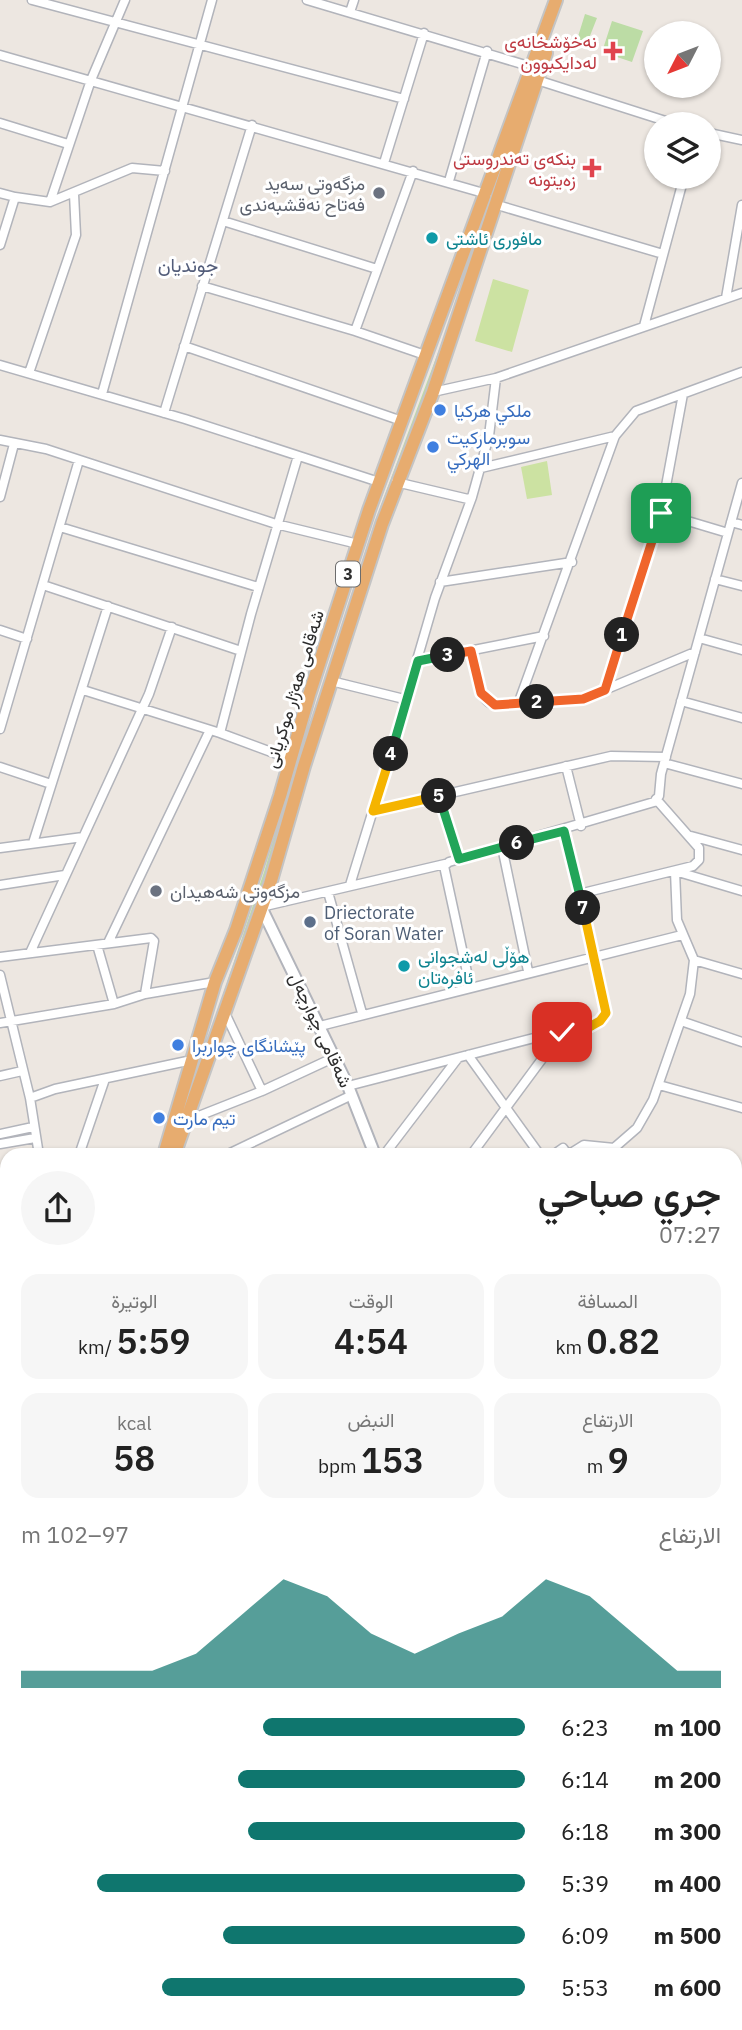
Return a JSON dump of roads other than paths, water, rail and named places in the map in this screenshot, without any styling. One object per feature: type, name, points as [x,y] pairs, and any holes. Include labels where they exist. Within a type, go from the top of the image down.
[{"type":"highway","name":"شەقامی ھەژار موکریانی","points":[[176,1148],[261,907],[396,482],[433,392],[478,258],[490,199],[556,0]]},
{"type":"highway","name":"شەقامی ھەژار موکریانی","points":[[166,1148],[215,982],[236,930],[379,482],[464,254],[490,199],[537,80],[564,0]]},
{"type":"highway","points":[[464,254],[478,258]]},
{"type":"highway","points":[[309,695],[325,699]]},
{"type":"main road","name":"شەقامی چوارچەل","points":[[261,907],[335,1057],[372,1148]]},
{"type":"street","points":[[32,0],[117,20],[404,99]]},
{"type":"street","points":[[50,202],[91,80],[125,0]]},
{"type":"street","points":[[102,394],[212,0]]},
{"type":"street","points":[[307,0],[532,66]]},
{"type":"street","points":[[350,12],[354,0]]},
{"type":"street","points":[[384,163],[424,33]]},
{"type":"street","points":[[449,181],[487,51]]},
{"type":"street","points":[[0,55],[449,181],[490,199],[663,254]]},
{"type":"street","points":[[537,80],[644,114]]},
{"type":"street","points":[[0,123],[68,144]]},
{"type":"street","points":[[164,413],[252,125]]},
{"type":"street","points":[[721,136],[742,140]]},
{"type":"street","points":[[0,194],[50,202],[132,168],[165,171]]},
{"type":"street","points":[[355,331],[413,171]]},
{"type":"street","points":[[644,326],[681,189]]},
{"type":"street","points":[[29,373],[76,235],[74,194]]},
{"type":"street","points":[[0,245],[15,197]]},
{"type":"street","points":[[726,298],[742,205]]},
{"type":"street","points":[[223,221],[377,269]]},
{"type":"street","points":[[202,286],[355,331],[425,355]]},
{"type":"street","points":[[433,392],[496,378],[742,293]]},
{"type":"street","points":[[184,346],[402,421]]},
{"type":"street","points":[[0,365],[164,413],[379,482]]},
{"type":"street","points":[[518,704],[572,562],[615,436],[636,411],[742,372]]},
{"type":"street","points":[[350,885],[440,582],[481,468],[489,436],[496,378]]},
{"type":"street","points":[[605,690],[661,513],[683,394]]},
{"type":"street","points":[[481,468],[615,436]]},
{"type":"street","points":[[0,440],[79,460],[276,524],[358,544]]},
{"type":"street","points":[[0,498],[13,444]]},
{"type":"street","points":[[220,733],[258,587],[298,456]]},
{"type":"street","points":[[0,729],[4,697],[27,639],[79,460]]},
{"type":"street","points":[[396,482],[468,499],[472,497]]},
{"type":"street","points":[[656,799],[742,483]]},
{"type":"street","points":[[661,513],[728,533]]},
{"type":"street","points":[[731,522],[742,525]]},
{"type":"street","points":[[60,527],[258,587]]},
{"type":"street","points":[[440,582],[572,562]]},
{"type":"street","points":[[715,579],[742,586]]},
{"type":"street","points":[[43,585],[241,651]]},
{"type":"street","points":[[33,843],[108,606]]},
{"type":"street","points":[[30,953],[142,710],[172,627]]},
{"type":"street","points":[[0,630],[27,639]]},
{"type":"street","points":[[418,661],[544,636]]},
{"type":"street","points":[[699,638],[742,650]]},
{"type":"street","points":[[471,651],[481,693],[487,701],[495,705],[583,699],[695,652]]},
{"type":"street","points":[[331,681],[405,701]]},
{"type":"street","points":[[83,690],[220,733],[290,759]]},
{"type":"street","points":[[681,701],[742,718]]},
{"type":"street","points":[[108,943],[210,730]]},
{"type":"street","points":[[373,811],[611,756],[665,760],[742,784]]},
{"type":"street","points":[[566,766],[581,826]]},
{"type":"street","points":[[0,767],[51,784]]},
{"type":"street","points":[[440,796],[459,859]]},
{"type":"street","points":[[261,907],[445,864],[581,826],[656,799]]},
{"type":"street","points":[[579,894],[693,866],[699,860],[699,848],[656,799]]},
{"type":"street","points":[[239,1148],[350,1090],[468,1055],[592,1026],[606,1013],[564,831]]},
{"type":"street","points":[[690,836],[742,850]]},
{"type":"street","points":[[0,848],[83,837]]},
{"type":"street","points":[[502,847],[528,971]]},
{"type":"street","points":[[445,864],[470,986]]},
{"type":"street","points":[[675,871],[742,891]]},
{"type":"street","points":[[620,1148],[636,1128],[659,1085],[690,993],[694,960],[690,944],[682,934],[674,894],[675,871]]},
{"type":"street","points":[[0,884],[65,875]]},
{"type":"street","points":[[328,892],[362,1013]]},
{"type":"street","points":[[320,1026],[362,1013],[682,934]]},
{"type":"street","points":[[0,957],[153,939],[145,994]]},
{"type":"street","points":[[97,945],[114,1004]]},
{"type":"street","points":[[694,960],[742,974]]},
{"type":"street","points":[[0,975],[30,1098],[37,1148]]},
{"type":"street","points":[[0,1023],[114,1004],[145,994],[215,982]]},
{"type":"street","points":[[225,1013],[262,1091]]},
{"type":"street","points":[[681,1021],[742,1042]]},
{"type":"street","points":[[476,1148],[562,1032]]},
{"type":"street","points":[[468,1055],[535,1148]]},
{"type":"street","points":[[186,1121],[262,1091],[335,1057]]},
{"type":"street","points":[[389,1148],[458,1058]]},
{"type":"street","points":[[30,1098],[192,1060]]},
{"type":"street","points":[[0,1076],[22,1071]]},
{"type":"street","points":[[81,1148],[105,1079]]},
{"type":"street","points":[[659,1085],[742,1108]]},
{"type":"street","points":[[0,1134],[33,1127]]},
{"type":"street","points":[[0,1144],[35,1138]]},
{"type":"place","name":"نەخۆشخانەی لەدایکبوون","points":[[613,51]]},
{"type":"place","name":"بنکەی تەندروستی زەیتونە","points":[[592,168]]},
{"type":"place","name":"مزگەوتی سەید فەتاح نەقشبەندی","points":[[379,193]]},
{"type":"place","name":"مافوری ئاشتی","points":[[432,238]]},
{"type":"place","name":"ملكي هركيا","points":[[440,410]]},
{"type":"place","name":"سوبرماركيت الهركي","points":[[433,447]]},
{"type":"place","name":"مزگەوتی شەهیدان","points":[[156,891]]},
{"type":"place","name":"Driectorate of Soran Water","points":[[310,922]]},
{"type":"place","name":"هۆڵی لەشجوانی ئافرەتان","points":[[404,966]]},
{"type":"place","name":"پێشانگای چواربرا","points":[[178,1045]]},
{"type":"place","name":"تيم مارت","points":[[159,1118]]},
{"type":"district","name":"جوندیان","points":[[188,265]]}]
